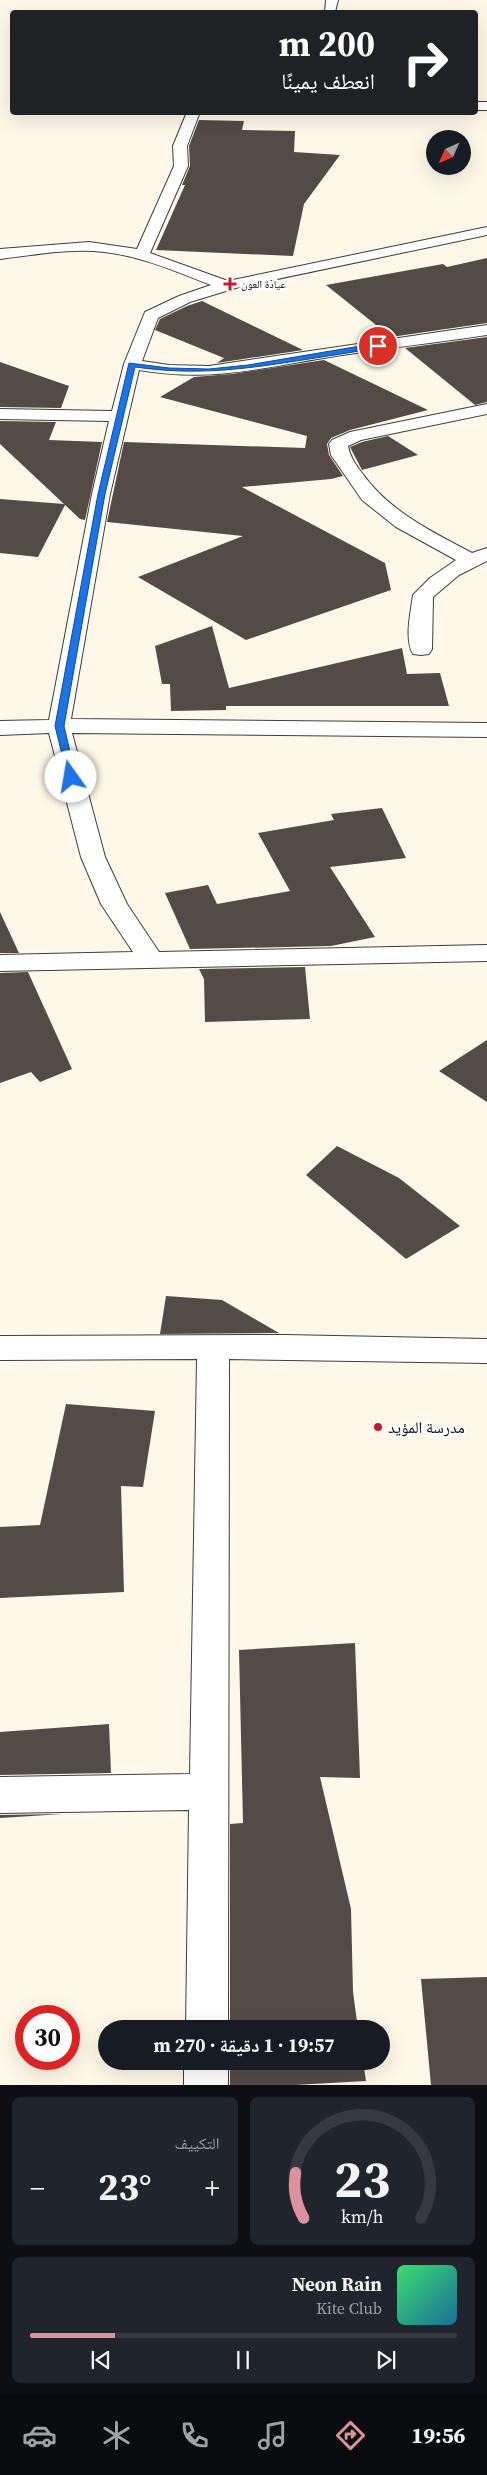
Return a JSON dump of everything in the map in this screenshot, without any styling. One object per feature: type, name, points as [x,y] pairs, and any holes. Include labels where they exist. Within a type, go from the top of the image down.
[{"type":"street","points":[[142,255],[181,166],[180,146],[193,115]]},
{"type":"street","points":[[151,960],[114,904],[93,857],[75,794],[60,726],[102,494],[119,416],[132,364],[151,315],[185,297],[228,286],[401,247],[487,231]]},
{"type":"street","points":[[0,254],[91,247],[117,249],[142,255],[228,286]]},
{"type":"street","points":[[132,364],[169,370],[229,369],[487,330]]},
{"type":"street","points":[[478,557],[403,523],[369,496],[340,455],[338,444],[356,436],[487,409]]},
{"type":"street","points":[[0,414],[119,416]]},
{"type":"street","points":[[422,649],[420,634],[423,596],[441,578],[478,557]]},
{"type":"street","points":[[0,728],[60,726],[487,730]]},
{"type":"street","points":[[0,963],[487,953]]},
{"type":"street","points":[[0,1348],[213,1347],[487,1351]]},
{"type":"street","points":[[207,2020],[213,1347]]},
{"type":"street","points":[[0,1795],[209,1792]]},
{"type":"street","points":[[206,2070],[206,2085]]},
{"type":"building","points":[[199,120],[244,121],[242,130],[295,131],[294,152],[340,155],[304,204],[293,256],[156,250],[185,185],[182,185],[190,166],[189,146]]},
{"type":"building","points":[[487,258],[487,323],[391,337],[326,285],[443,264],[447,267]]},
{"type":"building","points":[[202,301],[303,350],[217,363],[224,358],[155,330],[160,319]]},
{"type":"building","points":[[487,337],[487,402],[475,405],[405,348]]},
{"type":"building","points":[[324,360],[428,410],[350,430],[331,438],[327,444],[329,455],[343,476],[331,479],[242,487],[385,563],[391,590],[246,640],[138,577],[243,536],[107,522],[124,442],[305,448],[307,436],[160,397],[194,377],[232,374]]},
{"type":"building","points":[[0,362],[69,386],[61,408],[0,407]]},
{"type":"building","points":[[0,421],[56,422],[49,440],[102,442],[85,520],[80,519],[65,505],[38,557],[0,553],[0,499],[64,504],[0,444]]},
{"type":"building","points":[[388,436],[418,455],[362,470],[350,447]]},
{"type":"building","points":[[212,626],[229,688],[402,648],[407,674],[440,673],[449,706],[226,706],[226,710],[171,711],[170,684],[162,684],[155,646]]},
{"type":"building","points":[[382,808],[406,858],[330,867],[375,937],[331,946],[190,949],[165,893],[208,885],[217,904],[290,891],[258,833],[334,820],[331,814]]},
{"type":"building","points":[[0,912],[19,953],[0,953]]},
{"type":"building","points":[[305,967],[310,1019],[205,1022],[204,979],[199,969]]},
{"type":"building","points":[[28,972],[72,1069],[40,1082],[31,1072],[0,1083],[0,973]]},
{"type":"building","points":[[487,1040],[487,1102],[439,1071]]},
{"type":"building","points":[[337,1146],[399,1178],[460,1226],[406,1259],[306,1175]]},
{"type":"building","points":[[166,1296],[222,1300],[279,1333],[160,1334]]},
{"type":"building","points":[[66,1404],[155,1411],[143,1487],[121,1486],[124,1592],[0,1598],[0,1527],[40,1525]]},
{"type":"building","points":[[355,1643],[360,1778],[320,1777],[351,1909],[353,1992],[357,2020],[230,2020],[230,1824],[243,1823],[239,1650]]},
{"type":"building","points":[[109,1724],[111,1773],[0,1775],[0,1732]]},
{"type":"building","points":[[63,1814],[0,1818],[0,1815]]},
{"type":"building","points":[[487,1977],[487,2085],[431,2085],[421,1979]]},
{"type":"building","points":[[230,2070],[364,2070],[366,2081],[295,2085],[230,2085]]},
{"type":"place","name":"عيادة العون","points":[[230,284]]},
{"type":"place","name":"مدرسة المؤيد","points":[[378,1427]]},
{"type":"route","points":[[71,777],[60,726],[102,494],[132,364],[169,370],[209,371],[248,367],[323,353],[378,346]]}]
